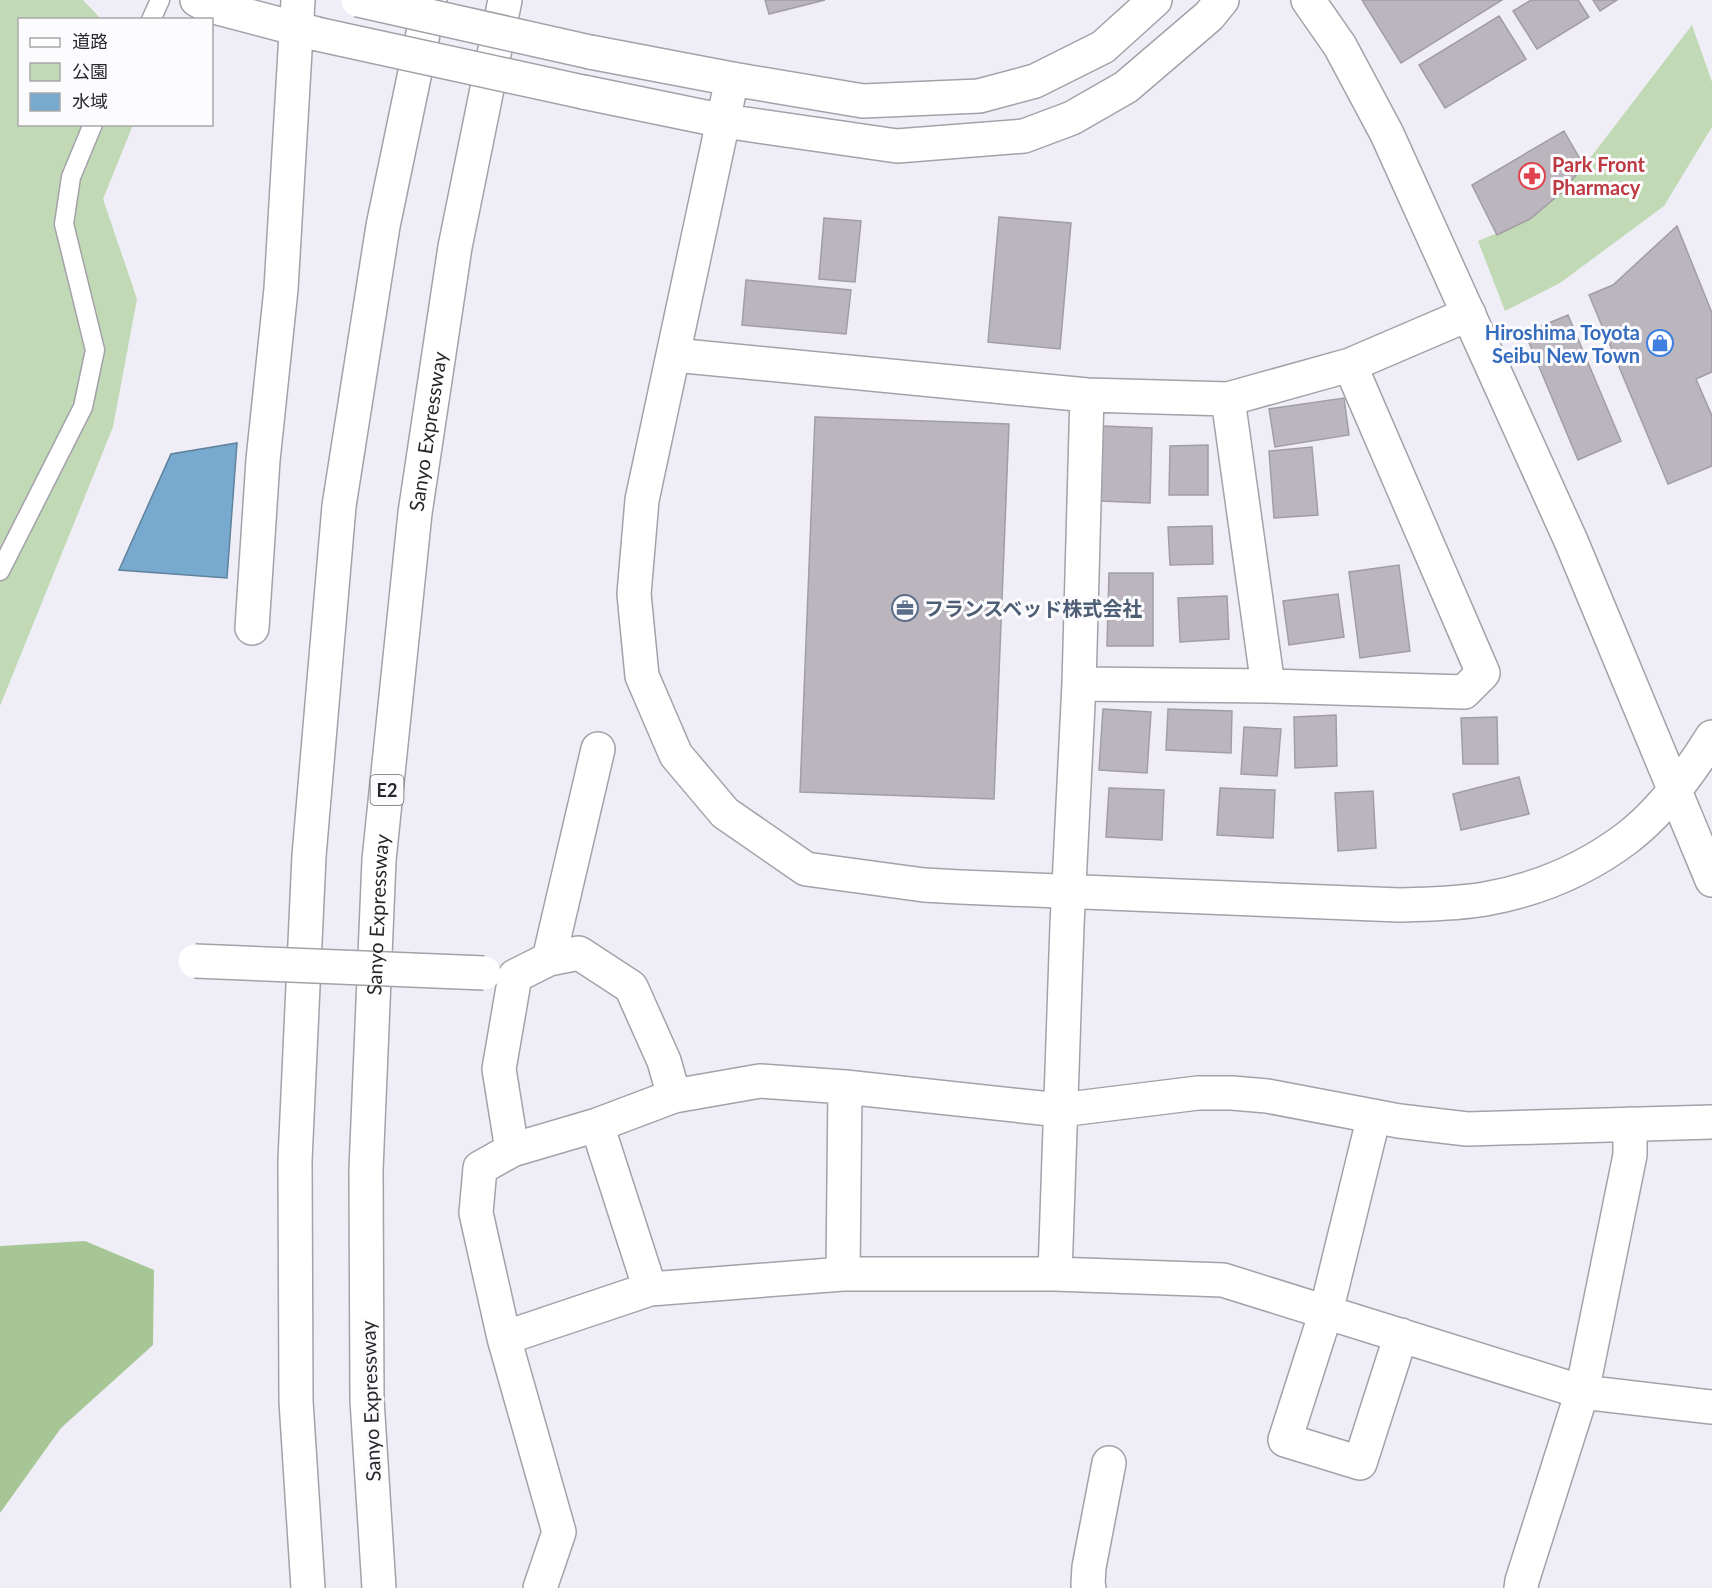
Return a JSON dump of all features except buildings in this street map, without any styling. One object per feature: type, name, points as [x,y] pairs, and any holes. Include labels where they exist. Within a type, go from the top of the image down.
[{"type":"main road","points":[[198,0],[207,5],[303,21],[583,92],[724,121],[897,146],[1024,136],[1072,118],[1126,87],[1209,16],[1222,0]]},
{"type":"main road","points":[[358,0],[590,52],[862,101],[979,96],[1035,81],[1102,47],[1155,0]]},
{"type":"main road","points":[[308,1588],[296,1401],[295,1160],[309,856],[339,506],[383,226],[430,0]]},
{"type":"main road","name":"Sanyo Expressway","points":[[379,1588],[367,1400],[366,1170],[380,860],[417,502],[455,247],[505,0]]},
{"type":"main road","points":[[1308,0],[1340,46],[1387,134],[1570,541],[1712,880]]},
{"type":"main road","points":[[252,628],[262,460],[281,289],[303,21]]},
{"type":"main road","points":[[732,79],[642,500],[634,594],[642,676],[676,755],[725,813],[806,869],[924,885],[996,890],[1399,904],[1445,903],[1487,898],[1525,890],[1544,883],[1607,852],[1629,837],[1674,790],[1712,737]]},
{"type":"main road","points":[[674,355],[1087,395],[1228,399],[1350,364],[1469,314]]},
{"type":"main road","points":[[1079,684],[1268,686],[1464,692],[1483,673],[1350,364]]},
{"type":"main road","points":[[1055,1274],[1079,684],[1087,395]]},
{"type":"main road","points":[[1228,399],[1268,686]]},
{"type":"main road","points":[[549,959],[598,749]]},
{"type":"main road","points":[[187,961],[499,974],[549,959],[579,953],[631,987],[664,1061],[674,1096]]},
{"type":"main road","points":[[499,974],[500,1068],[512,1150]]},
{"type":"main road","points":[[540,1588],[559,1532],[504,1338],[476,1214],[480,1168],[512,1150],[597,1125],[674,1096],[760,1081],[1060,1110],[1198,1094],[1232,1093],[1267,1096],[1399,1121],[1467,1129],[1712,1122]]},
{"type":"main road","points":[[843,1274],[845,1088]]},
{"type":"main road","points":[[1374,1116],[1326,1312],[1285,1440],[1360,1463],[1401,1335]]},
{"type":"main road","points":[[1521,1588],[1582,1392],[1630,1155],[1630,1124]]},
{"type":"main road","points":[[597,1125],[650,1289]]},
{"type":"main road","points":[[504,1338],[650,1289],[843,1274],[1055,1274],[1223,1280],[1582,1392],[1712,1407]]},
{"type":"main road","points":[[1089,1588],[1089,1567],[1109,1463]]},
{"type":"lane","points":[[152,18],[160,0]]},
{"type":"lane","points":[[0,571],[83,407],[95,350],[63,224],[71,177],[92,126]]},
{"type":"green space","points":[[0,0],[83,0],[100,18],[18,18],[18,126],[133,126],[103,199],[137,299],[113,427],[0,706]]},
{"type":"green space","points":[[1692,25],[1712,82],[1712,127],[1664,206],[1560,283],[1505,311],[1478,241],[1530,219],[1561,193]]},
{"type":"green space","points":[[85,1241],[154,1270],[153,1345],[61,1428],[0,1513],[0,1246]]},
{"type":"water","points":[[237,443],[227,578],[119,570],[171,454]]},
{"type":"place","name":"Park Front Pharmacy","points":[[1532,176]]},
{"type":"place","name":"Hiroshima Toyota Seibu New Town","points":[[1660,343]]},
{"type":"place","name":"フランスベッド株式会社","points":[[905,608]]}]
